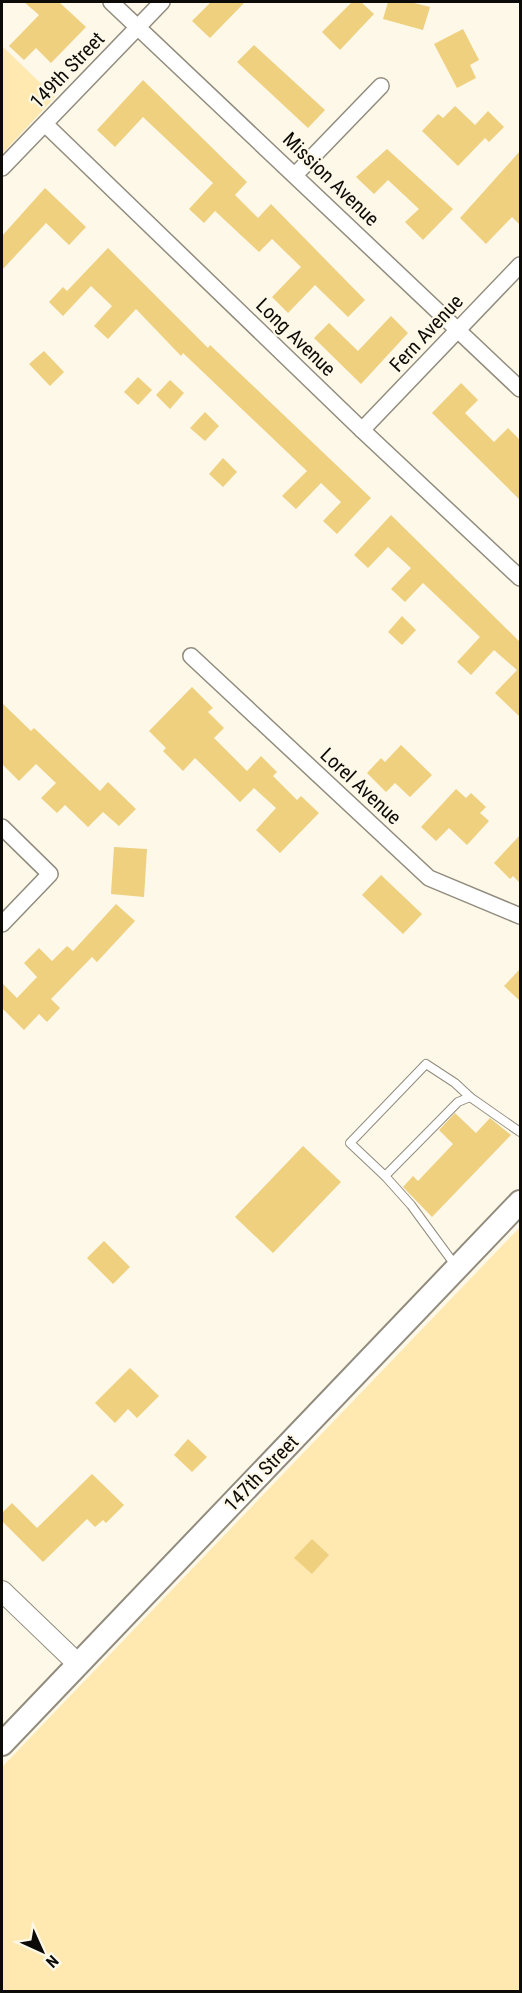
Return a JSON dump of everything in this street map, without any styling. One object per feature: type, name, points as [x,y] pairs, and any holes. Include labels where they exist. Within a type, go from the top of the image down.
[{"type":"main road","name":"147th Street","points":[[2,1744],[520,1202]]},
{"type":"street","name":"Mission Avenue","points":[[111,2],[296,174],[520,389]]},
{"type":"street","name":"149th Street","points":[[2,168],[162,2]]},
{"type":"street","points":[[296,174],[381,86]]},
{"type":"street","name":"Long Avenue","points":[[45,124],[362,430],[520,578]]},
{"type":"street","name":"Fern Avenue","points":[[362,430],[456,329],[520,265]]},
{"type":"street","name":"Lorel Avenue","points":[[191,656],[429,878],[520,916]]},
{"type":"street","points":[[2,827],[50,874],[2,924]]},
{"type":"street","points":[[2,1591],[78,1664]]},
{"type":"lane","points":[[457,1268],[411,1205],[385,1176],[350,1143],[426,1064],[520,1132]]},
{"type":"lane","points":[[385,1176],[458,1102],[470,1097]]},
{"type":"shaded area","points":[[2,46],[55,97],[2,154]]},
{"type":"shaded area","points":[[520,1227],[520,1991],[2,1991],[2,1767]]},
{"type":"building","points":[[24,2],[59,2],[86,27],[51,63],[36,48],[24,60],[9,46],[39,15]]},
{"type":"building","points":[[211,2],[245,2],[210,38],[192,21]]},
{"type":"building","points":[[352,2],[361,2],[374,14],[340,50],[322,32]]},
{"type":"building","points":[[388,2],[410,2],[430,7],[423,30],[383,19]]},
{"type":"building","points":[[463,29],[479,60],[470,65],[476,78],[457,88],[434,44]]},
{"type":"building","points":[[254,45],[325,110],[308,128],[237,62]]},
{"type":"building","points":[[143,80],[247,182],[235,195],[258,218],[271,204],[365,300],[348,317],[315,285],[288,313],[272,297],[301,267],[272,239],[259,252],[215,211],[204,223],[189,209],[213,183],[143,117],[115,147],[97,130]]},
{"type":"building","points":[[455,106],[475,125],[488,111],[504,127],[489,142],[485,138],[458,166],[422,131],[438,114],[443,118]]},
{"type":"building","points":[[387,149],[453,209],[423,240],[405,222],[419,209],[388,180],[374,194],[356,177]]},
{"type":"building","points":[[520,151],[520,225],[512,217],[486,244],[460,218]]},
{"type":"building","points":[[45,188],[86,227],[69,245],[46,223],[2,270],[2,236]]},
{"type":"building","points":[[108,248],[208,348],[210,345],[371,498],[337,534],[323,521],[341,502],[321,483],[296,509],[282,496],[307,471],[183,353],[181,356],[136,309],[108,339],[94,326],[112,306],[91,286],[63,316],[49,302],[63,287],[67,291]]},
{"type":"building","points":[[391,316],[408,333],[361,384],[314,338],[329,323],[358,351]]},
{"type":"building","points":[[44,351],[64,372],[50,386],[29,364]]},
{"type":"building","points":[[138,377],[152,390],[138,405],[124,392]]},
{"type":"building","points":[[170,380],[184,393],[170,409],[156,395]]},
{"type":"building","points":[[461,383],[478,400],[465,413],[494,442],[508,428],[520,440],[520,500],[432,413]]},
{"type":"building","points":[[205,412],[219,426],[205,441],[190,428]]},
{"type":"building","points":[[223,458],[237,472],[223,487],[209,474]]},
{"type":"building","points":[[391,515],[520,642],[520,717],[495,693],[517,670],[494,650],[471,675],[457,662],[480,637],[423,583],[405,602],[391,589],[411,568],[388,547],[368,568],[354,555]]},
{"type":"building","points":[[402,616],[416,630],[402,645],[388,632]]},
{"type":"building","points":[[192,687],[213,708],[208,712],[224,728],[214,738],[247,771],[261,756],[277,772],[273,776],[297,800],[301,796],[319,813],[280,853],[256,830],[276,808],[254,788],[240,802],[195,758],[183,771],[163,751],[166,748],[149,731]]},
{"type":"building","points":[[2,703],[31,731],[34,728],[100,791],[108,782],[136,809],[119,826],[103,812],[88,827],[65,805],[57,813],[41,798],[56,783],[36,764],[19,781],[2,764]]},
{"type":"building","points":[[401,745],[432,775],[410,797],[395,783],[386,792],[367,773],[381,758],[385,762]]},
{"type":"building","points":[[456,789],[466,798],[471,793],[486,807],[480,813],[489,821],[467,845],[449,828],[436,841],[421,827]]},
{"type":"building","points":[[520,835],[520,883],[513,876],[510,879],[494,863]]},
{"type":"building","points":[[114,847],[147,849],[144,897],[111,894]]},
{"type":"building","points":[[381,875],[422,914],[403,934],[362,895]]},
{"type":"building","points":[[116,904],[135,921],[97,962],[92,957],[51,999],[60,1008],[47,1022],[39,1014],[24,1030],[2,1008],[2,983],[17,998],[37,977],[24,963],[39,948],[52,961],[67,946],[73,951]]},
{"type":"building","points":[[520,969],[520,1001],[504,986]]},
{"type":"building","points":[[455,1113],[476,1133],[490,1118],[511,1135],[432,1217],[403,1187],[413,1176],[418,1181],[453,1144],[439,1130]]},
{"type":"building","points":[[303,1146],[341,1182],[273,1253],[235,1217]]},
{"type":"building","points":[[104,1241],[130,1267],[113,1284],[87,1258]]},
{"type":"building","points":[[130,1368],[159,1396],[137,1418],[128,1409],[115,1423],[95,1403]]},
{"type":"building","points":[[188,1439],[207,1457],[192,1472],[174,1455]]},
{"type":"building","points":[[92,1474],[124,1505],[106,1523],[103,1520],[95,1527],[87,1519],[43,1562],[2,1521],[2,1513],[12,1503],[37,1528]]},
{"type":"building","points":[[312,1539],[329,1555],[312,1574],[294,1558]]}]
